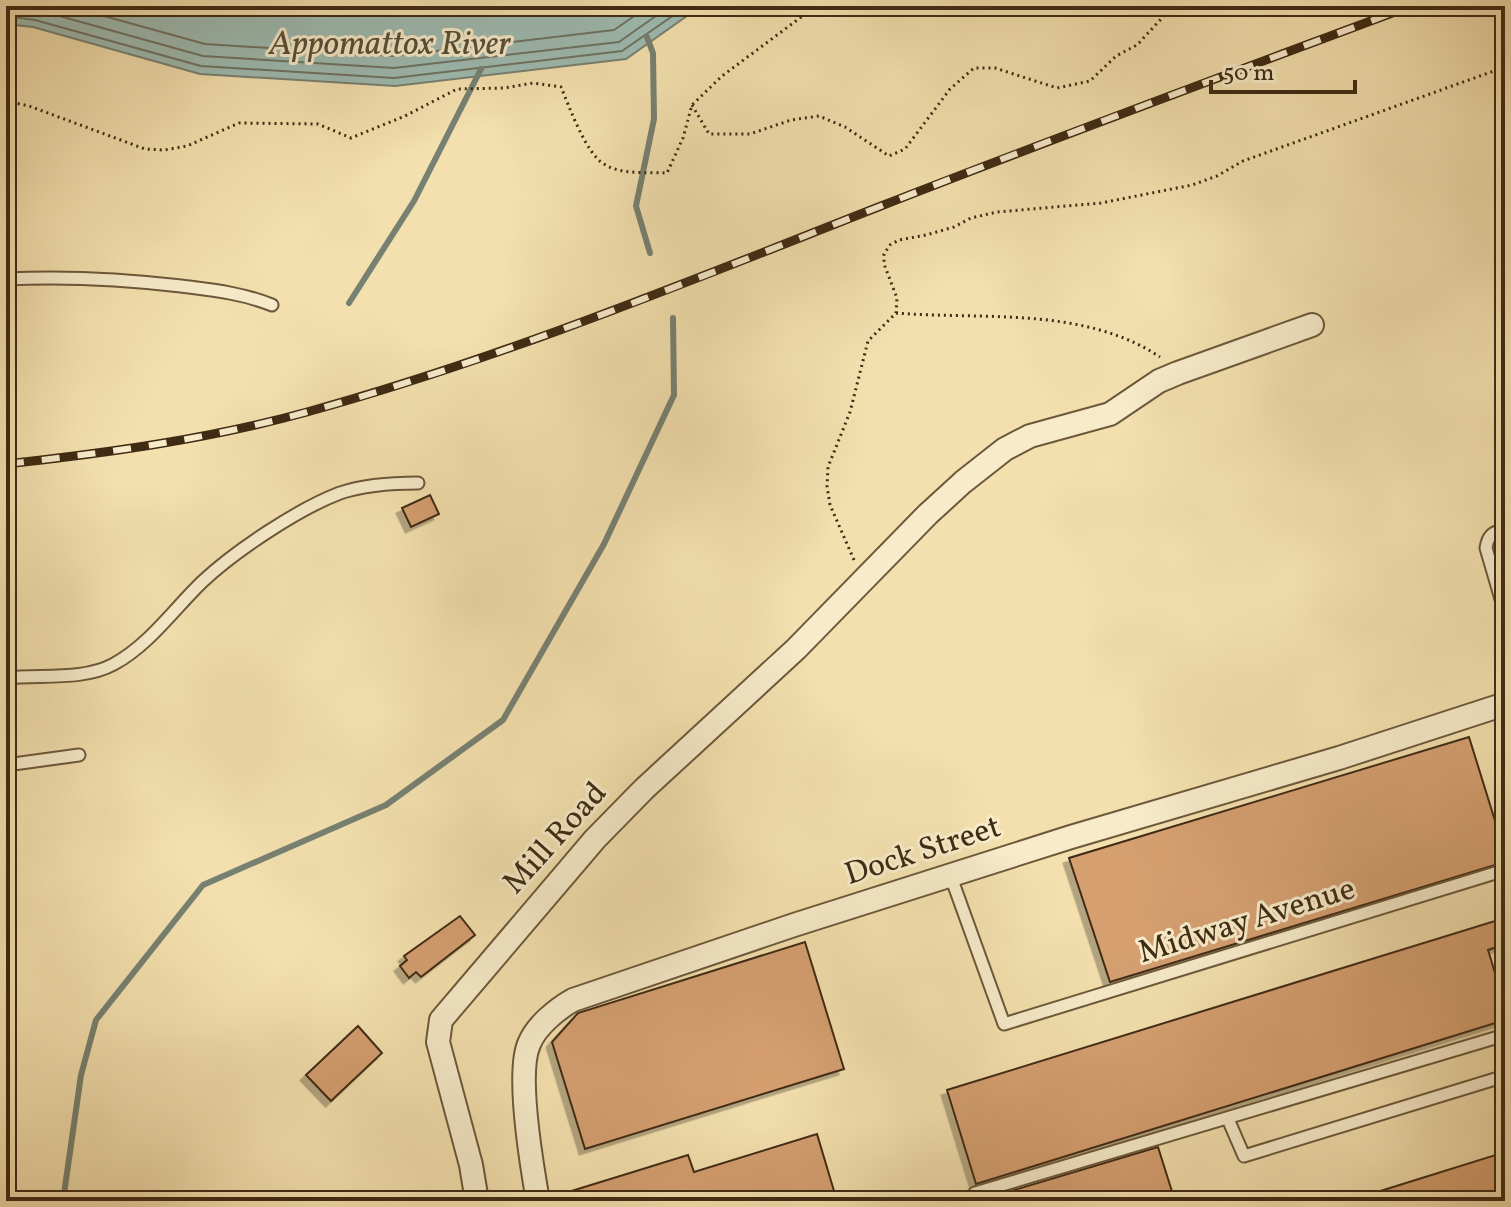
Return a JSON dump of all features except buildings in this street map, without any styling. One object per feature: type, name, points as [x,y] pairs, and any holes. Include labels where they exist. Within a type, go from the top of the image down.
[{"type":"street","name":"Mill Road","points":[[477,1201],[471,1165],[438,1042],[441,1020],[595,839],[644,789],[796,649],[928,514],[1005,449],[1030,436],[1110,414],[1159,381],[1312,325]]},
{"type":"street","name":"Dock Street","points":[[538,1201],[530,1152],[526,1054],[532,1038],[558,1008],[573,1000],[779,930],[1071,837],[1339,758],[1505,704]]},
{"type":"lane","points":[[6,279],[62,276],[123,279],[250,296],[272,305]]},
{"type":"lane","points":[[6,678],[64,675],[111,666],[132,653],[220,567],[285,523],[342,493],[367,486],[418,483]]},
{"type":"lane","points":[[1505,529],[1495,532],[1488,539],[1486,548],[1505,613]]},
{"type":"lane","points":[[6,765],[79,755]]},
{"type":"lane","name":"Midway Avenue","points":[[951,877],[1004,1024],[1505,870]]},
{"type":"lane","points":[[967,1201],[975,1193],[1505,1035]]},
{"type":"lane","points":[[1228,1119],[1244,1156],[1505,1076]]},
{"type":"path","points":[[6,101],[29,106],[145,149],[164,150],[187,146],[239,123],[318,124],[351,138],[405,116],[457,89],[504,88],[533,83],[561,87],[581,134],[602,164],[618,170],[667,173],[683,138],[692,105],[722,76],[816,6]]},
{"type":"path","points":[[692,105],[709,134],[750,134],[791,120],[819,116],[845,127],[889,156],[905,149],[950,89],[974,68],[995,68],[1027,81],[1057,88],[1090,81],[1116,56],[1137,45],[1173,6]]},
{"type":"path","points":[[865,581],[846,546],[830,505],[828,467],[850,412],[868,341],[896,313],[897,298],[884,264],[884,254],[890,245],[997,212],[1101,203],[1192,185],[1217,176],[1243,161],[1505,67]]},
{"type":"path","points":[[896,313],[1002,317],[1087,326],[1140,343],[1178,373]]},
{"type":"water","name":"Appomattox River","points":[[6,6],[701,6],[626,59],[395,86],[200,74],[33,27],[6,24]]},
{"type":"waterway","points":[[647,37],[653,53],[654,119],[636,206],[650,253]]},
{"type":"waterway","points":[[349,303],[414,201],[481,69]]},
{"type":"waterway","points":[[63,1201],[81,1075],[96,1020],[203,885],[386,805],[503,720],[604,544],[674,395],[673,318]]},
{"type":"railway","points":[[6,464],[120,450],[233,430],[380,391],[525,343],[1411,6]]}]
